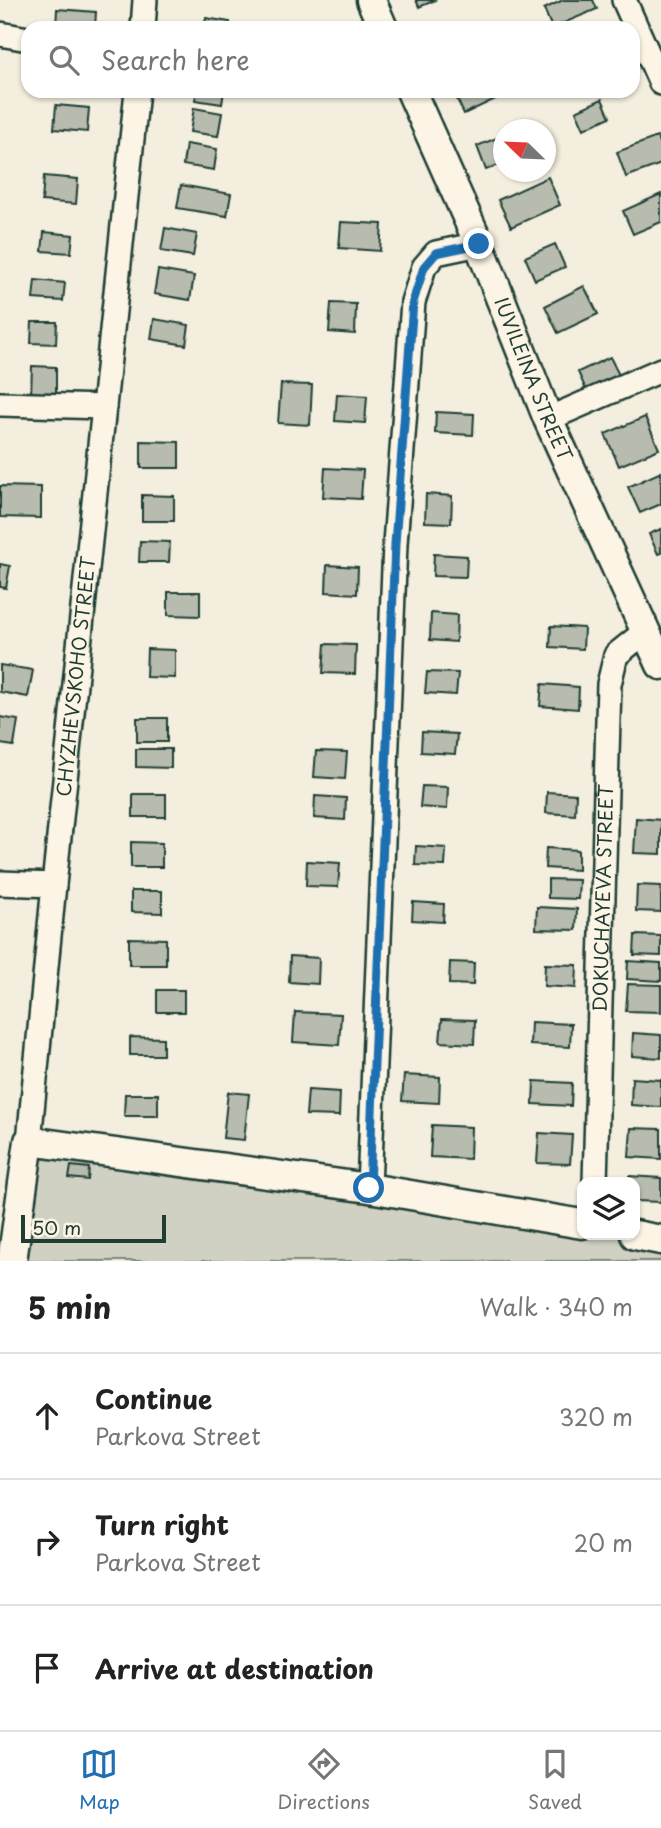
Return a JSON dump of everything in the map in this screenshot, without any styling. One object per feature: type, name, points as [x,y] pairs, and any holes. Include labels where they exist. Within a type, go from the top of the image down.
[{"type":"street","points":[[144,21],[145,0]]},
{"type":"street","points":[[371,0],[380,21]]},
{"type":"street","points":[[624,0],[633,21]]},
{"type":"street","points":[[0,34],[21,38]]},
{"type":"street","points":[[640,36],[661,83]]},
{"type":"street","name":"CHYZHEVSKOHO STREET","points":[[12,1261],[29,1142],[136,98]]},
{"type":"street","name":"IUVILEINA STREET","points":[[414,98],[479,244],[548,419],[661,665]]},
{"type":"street","points":[[369,1188],[395,544],[413,302],[424,267],[436,253],[479,244]]},
{"type":"street","points":[[548,419],[661,370]]},
{"type":"street","points":[[0,404],[104,407]]},
{"type":"street","name":"DOKUCHAYEVA STREET","points":[[595,1177],[609,684],[617,655],[646,631]]},
{"type":"street","points":[[0,883],[54,885]]},
{"type":"street","points":[[29,1142],[369,1188],[577,1223]]},
{"type":"street","points":[[640,1236],[661,1240]]},
{"type":"shaded area","points":[[29,1141],[577,1234],[577,1240],[640,1240],[640,1237],[661,1241],[661,1261],[12,1261]]},
{"type":"building","points":[[416,0],[436,0],[419,7]]},
{"type":"building","points":[[563,0],[593,0],[597,9],[569,21],[549,21],[544,9]]},
{"type":"building","points":[[57,9],[96,12],[95,21],[56,21]]},
{"type":"building","points":[[195,98],[223,98],[222,104]]},
{"type":"building","points":[[456,98],[498,98],[464,114]]},
{"type":"building","points":[[602,99],[610,117],[584,129],[576,111]]},
{"type":"building","points":[[56,105],[89,108],[87,132],[54,129]]},
{"type":"building","points":[[194,108],[222,113],[218,136],[190,132]]},
{"type":"building","points":[[657,137],[661,148],[661,164],[626,177],[617,152]]},
{"type":"building","points":[[493,139],[493,167],[486,170],[477,146]]},
{"type":"building","points":[[186,144],[217,149],[214,170],[183,165]]},
{"type":"building","points":[[44,176],[78,179],[76,204],[42,201]]},
{"type":"building","points":[[537,182],[550,182],[560,205],[511,227],[498,200]]},
{"type":"building","points":[[181,185],[231,194],[227,216],[177,208]]},
{"type":"building","points":[[661,194],[661,222],[633,234],[623,211]]},
{"type":"building","points":[[341,222],[382,224],[380,251],[339,248]]},
{"type":"building","points":[[165,228],[197,234],[193,256],[161,251]]},
{"type":"building","points":[[44,232],[73,235],[71,253],[42,251]]},
{"type":"building","points":[[555,244],[565,267],[535,280],[525,257]]},
{"type":"building","points":[[158,270],[194,276],[190,300],[154,294]]},
{"type":"building","points":[[35,280],[65,283],[63,301],[33,299]]},
{"type":"building","points":[[584,286],[598,314],[558,333],[545,306]]},
{"type":"building","points":[[331,303],[356,304],[355,334],[329,332]]},
{"type":"building","points":[[154,319],[189,325],[186,345],[151,339]]},
{"type":"building","points":[[32,322],[57,322],[56,344],[31,343]]},
{"type":"building","points":[[610,357],[620,377],[587,392],[578,372]]},
{"type":"building","points":[[32,366],[56,367],[56,395],[31,395]]},
{"type":"building","points":[[281,384],[312,385],[310,425],[278,423]]},
{"type":"building","points":[[337,394],[367,396],[365,423],[335,421]]},
{"type":"building","points":[[436,412],[474,414],[473,435],[435,433]]},
{"type":"building","points":[[645,417],[659,449],[619,466],[605,434]]},
{"type":"building","points":[[141,441],[179,442],[179,468],[141,468]]},
{"type":"building","points":[[325,468],[363,470],[361,499],[323,497]]},
{"type":"building","points":[[661,472],[661,504],[640,513],[628,487]]},
{"type":"building","points":[[0,486],[41,487],[41,518],[0,517]]},
{"type":"building","points":[[426,494],[452,496],[451,523],[425,522]]},
{"type":"building","points":[[142,495],[174,496],[174,521],[142,521]]},
{"type":"building","points":[[661,529],[661,553],[658,554],[649,534]]},
{"type":"building","points":[[140,541],[170,542],[169,562],[139,562]]},
{"type":"building","points":[[434,554],[467,556],[466,577],[433,576]]},
{"type":"building","points":[[0,564],[10,566],[6,588],[0,587]]},
{"type":"building","points":[[327,565],[358,567],[357,594],[326,592]]},
{"type":"building","points":[[168,592],[200,592],[200,616],[168,615]]},
{"type":"building","points":[[431,613],[457,615],[456,642],[430,640]]},
{"type":"building","points":[[551,626],[584,628],[583,649],[550,647]]},
{"type":"building","points":[[325,644],[356,645],[355,674],[323,673]]},
{"type":"building","points":[[147,649],[175,650],[175,678],[146,677]]},
{"type":"building","points":[[0,665],[33,670],[28,697],[0,692]]},
{"type":"building","points":[[427,672],[458,673],[456,695],[425,693]]},
{"type":"building","points":[[542,684],[579,687],[578,709],[540,706]]},
{"type":"building","points":[[0,717],[18,720],[14,746],[0,744]]},
{"type":"building","points":[[137,718],[167,718],[167,742],[137,742]]},
{"type":"building","points":[[422,732],[457,734],[455,754],[421,752]]},
{"type":"building","points":[[136,749],[171,749],[171,768],[136,767]]},
{"type":"building","points":[[316,751],[347,752],[345,779],[314,777]]},
{"type":"building","points":[[422,786],[448,787],[447,809],[420,807]]},
{"type":"building","points":[[547,792],[576,794],[575,815],[546,813]]},
{"type":"building","points":[[133,794],[166,794],[166,817],[133,817]]},
{"type":"building","points":[[315,796],[346,798],[345,820],[314,818]]},
{"type":"building","points":[[636,818],[661,820],[661,854],[634,853]]},
{"type":"building","points":[[131,842],[162,843],[162,867],[131,867]]},
{"type":"building","points":[[416,846],[446,848],[445,866],[415,865]]},
{"type":"building","points":[[546,848],[578,850],[578,870],[545,868]]},
{"type":"building","points":[[307,861],[340,863],[338,887],[306,886]]},
{"type":"building","points":[[548,879],[579,880],[578,899],[548,898]]},
{"type":"building","points":[[637,885],[661,886],[661,912],[636,911]]},
{"type":"building","points":[[131,891],[162,891],[162,913],[131,912]]},
{"type":"building","points":[[413,902],[444,904],[443,922],[412,920]]},
{"type":"building","points":[[537,907],[577,909],[576,930],[536,929]]},
{"type":"building","points":[[635,935],[661,936],[661,956],[634,955]]},
{"type":"building","points":[[129,938],[166,939],[166,965],[129,965]]},
{"type":"building","points":[[290,956],[319,958],[318,984],[289,982]]},
{"type":"building","points":[[628,961],[661,963],[661,981],[627,979]]},
{"type":"building","points":[[450,962],[474,963],[473,985],[449,984]]},
{"type":"building","points":[[545,964],[577,965],[576,988],[544,986]]},
{"type":"building","points":[[628,984],[661,985],[661,1012],[626,1011]]},
{"type":"building","points":[[157,990],[184,990],[184,1012],[157,1012]]},
{"type":"building","points":[[295,1012],[341,1014],[339,1045],[293,1042]]},
{"type":"building","points":[[442,1019],[475,1020],[474,1044],[440,1042]]},
{"type":"building","points":[[531,1022],[571,1024],[570,1047],[530,1045]]},
{"type":"building","points":[[633,1033],[661,1035],[661,1058],[632,1056]]},
{"type":"building","points":[[130,1037],[163,1038],[163,1055],[130,1055]]},
{"type":"building","points":[[404,1075],[440,1077],[439,1103],[402,1101]]},
{"type":"building","points":[[632,1078],[661,1080],[661,1107],[631,1105]]},
{"type":"building","points":[[534,1081],[572,1083],[571,1106],[533,1104]]},
{"type":"building","points":[[308,1090],[340,1092],[339,1116],[306,1115]]},
{"type":"building","points":[[228,1092],[249,1094],[244,1140],[223,1138]]},
{"type":"building","points":[[125,1094],[158,1094],[158,1116],[124,1116]]},
{"type":"building","points":[[432,1125],[471,1127],[470,1159],[430,1157]]},
{"type":"building","points":[[631,1128],[661,1129],[661,1159],[629,1157]]},
{"type":"building","points":[[539,1133],[572,1135],[570,1164],[537,1163]]},
{"type":"building","points":[[71,1166],[89,1168],[88,1180],[69,1178]]},
{"type":"building","points":[[629,1176],[661,1178],[661,1202],[640,1201],[640,1177]]},
{"type":"route","points":[[369,1188],[395,544],[413,302],[424,267],[436,253],[479,244]]}]
